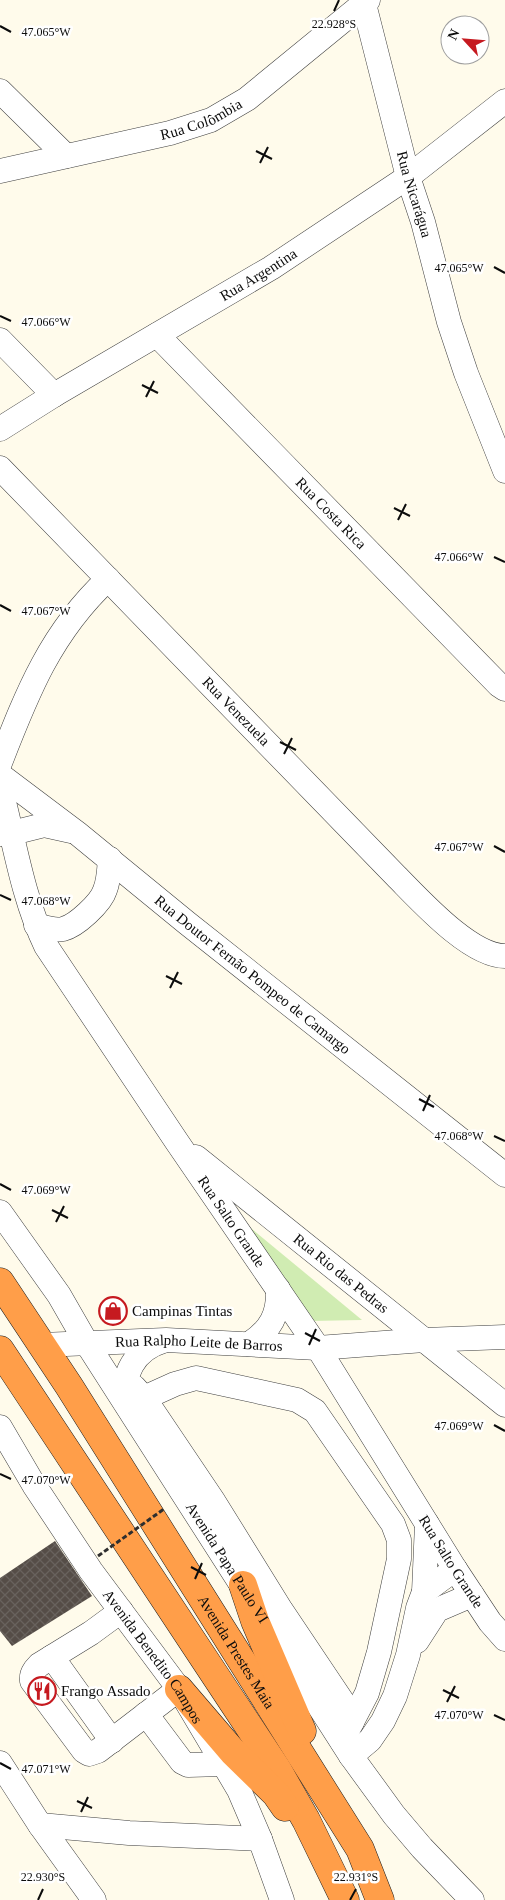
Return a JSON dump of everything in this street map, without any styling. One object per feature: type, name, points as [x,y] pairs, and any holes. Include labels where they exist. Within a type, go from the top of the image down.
[{"type":"highway","name":"Avenida Prestes Maia","points":[[0,1282],[69,1386],[360,1849],[380,1900]]},
{"type":"highway","name":"Avenida Prestes Maia","points":[[0,1350],[277,1769],[306,1820],[345,1900]]},
{"type":"highway","points":[[243,1585],[271,1660],[311,1752],[360,1849]]},
{"type":"highway","points":[[179,1689],[232,1752],[276,1794],[331,1872]]},
{"type":"street","name":"Rua Colômbia","points":[[0,171],[170,133],[211,120],[247,99],[365,1]]},
{"type":"street","name":"Rua Nicarágua","points":[[365,1],[408,177],[423,222],[449,322],[466,373],[505,471]]},
{"type":"street","points":[[0,90],[66,156]]},
{"type":"street","name":"Rua Argentina","points":[[0,429],[54,395],[271,268],[408,177],[505,101]]},
{"type":"street","name":"Rua Costa Rica","points":[[157,335],[505,689]]},
{"type":"street","points":[[0,340],[54,395]]},
{"type":"street","name":"Rua Venezuela","points":[[0,468],[396,876],[450,929],[478,948],[505,956]]},
{"type":"street","points":[[0,763],[41,666],[63,629],[89,597],[108,579]]},
{"type":"street","name":"Rua Doutor Fernão Pompeo de Camargo","points":[[0,775],[78,833],[187,923],[505,1175]]},
{"type":"street","name":"Rua Salto Grande","points":[[0,786],[6,834],[36,924],[46,946],[318,1348],[426,1524],[490,1622],[505,1639]]},
{"type":"street","points":[[6,834],[44,825],[78,833]]},
{"type":"street","points":[[36,924],[52,929],[64,929],[95,906],[104,893],[108,881],[110,859]]},
{"type":"street","name":"Rua Rio das Pedras","points":[[177,1142],[505,1405]]},
{"type":"street","name":"Avenida Papa Paulo VI","points":[[0,1212],[59,1295],[86,1342],[137,1404],[243,1585],[349,1740],[411,1835],[472,1900]]},
{"type":"street","points":[[249,1344],[270,1327],[276,1315],[278,1289]]},
{"type":"street","name":"Rua Ralpho Leite de Barros","points":[[41,1345],[166,1340],[318,1348],[424,1340],[505,1337]]},
{"type":"street","points":[[166,1340],[154,1343],[143,1350],[134,1360],[126,1378],[126,1398],[137,1404],[214,1502],[281,1610],[342,1701],[349,1740]]},
{"type":"street","points":[[249,1344],[275,1350],[299,1360],[322,1372],[343,1388]]},
{"type":"street","points":[[137,1404],[175,1384],[196,1378],[297,1400],[306,1404],[315,1411],[393,1524],[399,1540],[399,1559],[379,1652],[367,1693],[349,1740]]},
{"type":"street","name":"Avenida Benedito Campos","points":[[2,1433],[91,1571],[179,1689],[239,1790],[260,1839],[282,1900]]},
{"type":"street","points":[[349,1740],[370,1740],[383,1721],[395,1696],[408,1655],[418,1608],[424,1592],[426,1524]]},
{"type":"street","points":[[424,1592],[455,1569]]},
{"type":"street","points":[[408,1655],[437,1610],[472,1595]]},
{"type":"street","points":[[120,1611],[91,1633],[34,1669],[31,1676],[32,1681],[84,1751],[93,1754],[179,1689]]},
{"type":"street","points":[[52,1657],[112,1741]]},
{"type":"street","points":[[146,1714],[182,1762],[188,1765],[223,1764]]},
{"type":"street","points":[[0,1762],[40,1825],[94,1900]]},
{"type":"street","points":[[40,1825],[129,1833],[260,1839]]},
{"type":"path","points":[[98,1556],[164,1510]]},
{"type":"green space","points":[[235,1215],[362,1320],[310,1321]]},
{"type":"building","points":[[55,1541],[92,1596],[12,1646],[0,1631],[0,1578]]},
{"type":"place","name":"Campinas Tintas","points":[[113,1311]]},
{"type":"place","name":"Frango Assado","points":[[42,1691]]}]
